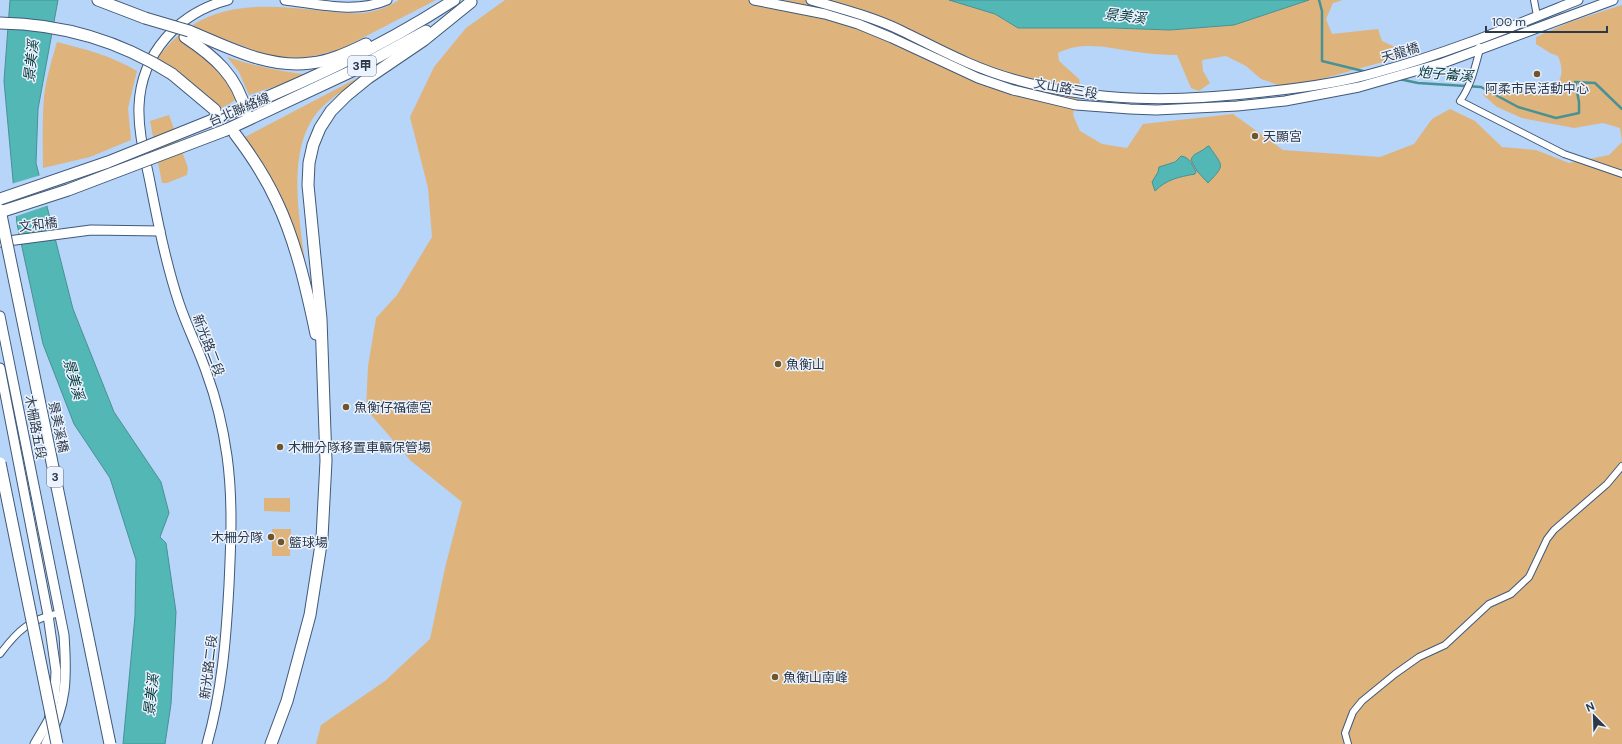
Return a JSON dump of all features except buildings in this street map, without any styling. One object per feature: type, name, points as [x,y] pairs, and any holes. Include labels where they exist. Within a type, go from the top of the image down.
[{"type":"highway","points":[[98,0],[247,55],[270,62],[296,64],[313,63],[344,54],[432,14]]},
{"type":"highway","name":"台北聯絡線","points":[[0,199],[108,162],[215,115],[245,107],[347,61],[385,42],[454,0]]},
{"type":"highway","points":[[271,744],[287,701],[298,665],[310,615],[322,538],[326,461],[321,319],[308,185],[309,162],[320,128],[331,111],[346,96],[368,78],[424,40],[473,1]]},
{"type":"highway","name":"台北聯絡線","points":[[0,211],[76,187],[231,132],[248,121],[306,94],[385,54],[439,23],[473,1]]},
{"type":"highway","points":[[0,23],[41,25],[91,36],[136,54],[172,74],[215,115]]},
{"type":"highway","points":[[187,34],[221,65],[240,92],[248,121]]},
{"type":"highway","points":[[231,132],[246,148],[278,202],[289,232],[314,321],[322,372]]},
{"type":"highway","name":"景美溪橋","points":[[0,211],[110,744]]},
{"type":"highway","points":[[0,463],[57,744]]},
{"type":"highway","points":[[0,503],[7,521],[35,640]]},
{"type":"main road","name":"新光路二段","points":[[207,744],[218,700],[225,651],[232,526],[230,485],[223,431],[215,399],[169,272],[139,123],[139,106],[141,87],[146,71],[153,56],[173,30],[187,17],[202,9],[228,0]]},
{"type":"main road","points":[[285,0],[352,8],[374,5],[387,0]]},
{"type":"main road","name":"文山路三段","points":[[754,0],[825,14],[858,24],[978,78],[1013,90],[1076,105],[1143,110],[1221,108],[1285,101],[1331,93],[1388,79]]},
{"type":"main road","name":"文山路三段","points":[[811,0],[858,14],[901,30],[974,66],[1003,76],[1042,88],[1103,97],[1119,99],[1200,99],[1294,89],[1376,73]]},
{"type":"main road","points":[[1476,40],[1578,0]]},
{"type":"main road","points":[[1480,49],[1613,0]]},
{"type":"main road","name":"天龍橋","points":[[1376,73],[1476,40]]},
{"type":"main road","name":"天龍橋","points":[[1388,79],[1443,64],[1480,49]]},
{"type":"main road","points":[[1102,107],[1103,97]]},
{"type":"main road","points":[[1221,97],[1221,108]]},
{"type":"main road","name":"文和橋","points":[[0,242],[110,229],[160,231]]},
{"type":"main road","name":"木柵路五段","points":[[0,316],[64,635],[66,673],[62,704],[53,730],[46,744]]},
{"type":"main road","name":"木柵路五段","points":[[0,368],[48,616],[56,671],[55,693],[49,720],[35,744]]},
{"type":"street","points":[[1534,0],[1537,16]]},
{"type":"street","points":[[1476,40],[1480,49],[1475,68],[1464,96],[1460,101],[1564,154],[1622,174]]},
{"type":"street","points":[[1348,744],[1345,733],[1353,712],[1362,701],[1395,674],[1419,657],[1445,645],[1489,604],[1511,594],[1529,577],[1547,539],[1554,530],[1607,484],[1622,466]]},
{"type":"street","points":[[0,654],[14,635],[26,625],[60,613]]},
{"type":"shaded area","points":[[399,0],[436,0],[339,50],[305,58],[276,57],[261,53],[192,27],[213,64],[226,78],[236,99],[221,108],[206,94],[174,70],[156,60],[173,40],[191,26],[210,16],[230,10],[251,7],[274,7],[344,13],[362,13],[380,9]]},
{"type":"shaded area","points":[[505,0],[949,0],[995,14],[1018,28],[1113,28],[1170,30],[1234,25],[1309,0],[1343,0],[1333,3],[1326,19],[1332,34],[1378,29],[1382,41],[1393,46],[1406,47],[1408,55],[1318,80],[1281,86],[1261,79],[1246,66],[1226,56],[1202,60],[1203,71],[1210,83],[1199,91],[1191,88],[1177,55],[1162,55],[1097,46],[1067,49],[1058,53],[1059,61],[1079,79],[1080,84],[1073,115],[1080,131],[1102,144],[1127,148],[1143,124],[1233,114],[1283,150],[1380,157],[1414,144],[1432,119],[1450,109],[1475,121],[1502,147],[1536,150],[1569,163],[1609,155],[1622,142],[1622,744],[316,744],[321,725],[385,681],[430,639],[445,568],[462,502],[411,461],[366,409],[368,366],[376,318],[397,295],[432,237],[428,188],[410,117],[434,67],[466,28]]},
{"type":"shaded area","points":[[1622,5],[1622,142],[1620,128],[1603,123],[1574,128],[1522,118],[1497,107],[1483,95],[1490,85],[1547,95],[1558,82],[1561,68],[1558,56],[1536,44],[1536,37],[1570,22]]},
{"type":"shaded area","points":[[57,42],[108,57],[137,71],[128,108],[131,140],[90,157],[43,168],[44,97]]},
{"type":"shaded area","points":[[227,57],[268,68],[310,75],[249,95],[239,72]]},
{"type":"shaded area","points":[[365,74],[332,98],[320,109],[306,131],[301,149],[298,170],[298,191],[306,272],[285,208],[261,161],[245,137]]},
{"type":"shaded area","points":[[169,115],[188,168],[187,175],[167,183],[162,183],[150,121]]},
{"type":"shaded area","points":[[264,498],[290,498],[290,512],[264,511]]},
{"type":"shaded area","name":"籃球場","points":[[272,529],[291,529],[290,556],[272,556]]},
{"type":"water","name":"景美溪","points":[[10,0],[58,0],[38,109],[36,163],[73,309],[114,412],[161,482],[169,513],[160,537],[166,543],[176,612],[171,704],[165,744],[123,744],[135,616],[136,560],[110,478],[74,424],[43,344],[17,224],[4,81]]},
{"type":"water","name":"景美溪","points":[[949,0],[1309,0],[1234,25],[1170,30],[1113,28],[1018,28],[995,14]]},
{"type":"water","points":[[1209,146],[1220,162],[1220,168],[1208,183],[1197,171],[1191,160],[1195,154]]},
{"type":"water","points":[[1181,156],[1187,158],[1196,172],[1195,174],[1169,181],[1155,191],[1152,182],[1158,172],[1159,167],[1175,162]]},
{"type":"pier","points":[[41,175],[49,205],[14,217],[11,184]]},
{"type":"waterway","name":"炮子崙溪","points":[[1319,0],[1322,11],[1322,61],[1367,72]]},
{"type":"waterway","name":"炮子崙溪","points":[[1399,79],[1418,83],[1481,87],[1518,107],[1556,118],[1579,113],[1579,102],[1575,82],[1595,83],[1622,109]]},
{"type":"place","name":"阿柔市民活動中心","points":[[1537,74]]},
{"type":"place","name":"天顯宮","points":[[1255,136]]},
{"type":"place","name":"魚衡山","points":[[778,364]]},
{"type":"place","name":"魚衡仔福德宮","points":[[346,407]]},
{"type":"place","name":"木柵分隊移置車輛保管場","points":[[280,447]]},
{"type":"place","name":"木柵分隊","points":[[271,537]]},
{"type":"place","name":"籃球場","points":[[281,542]]},
{"type":"place","name":"魚衡山南峰","points":[[775,677]]}]
